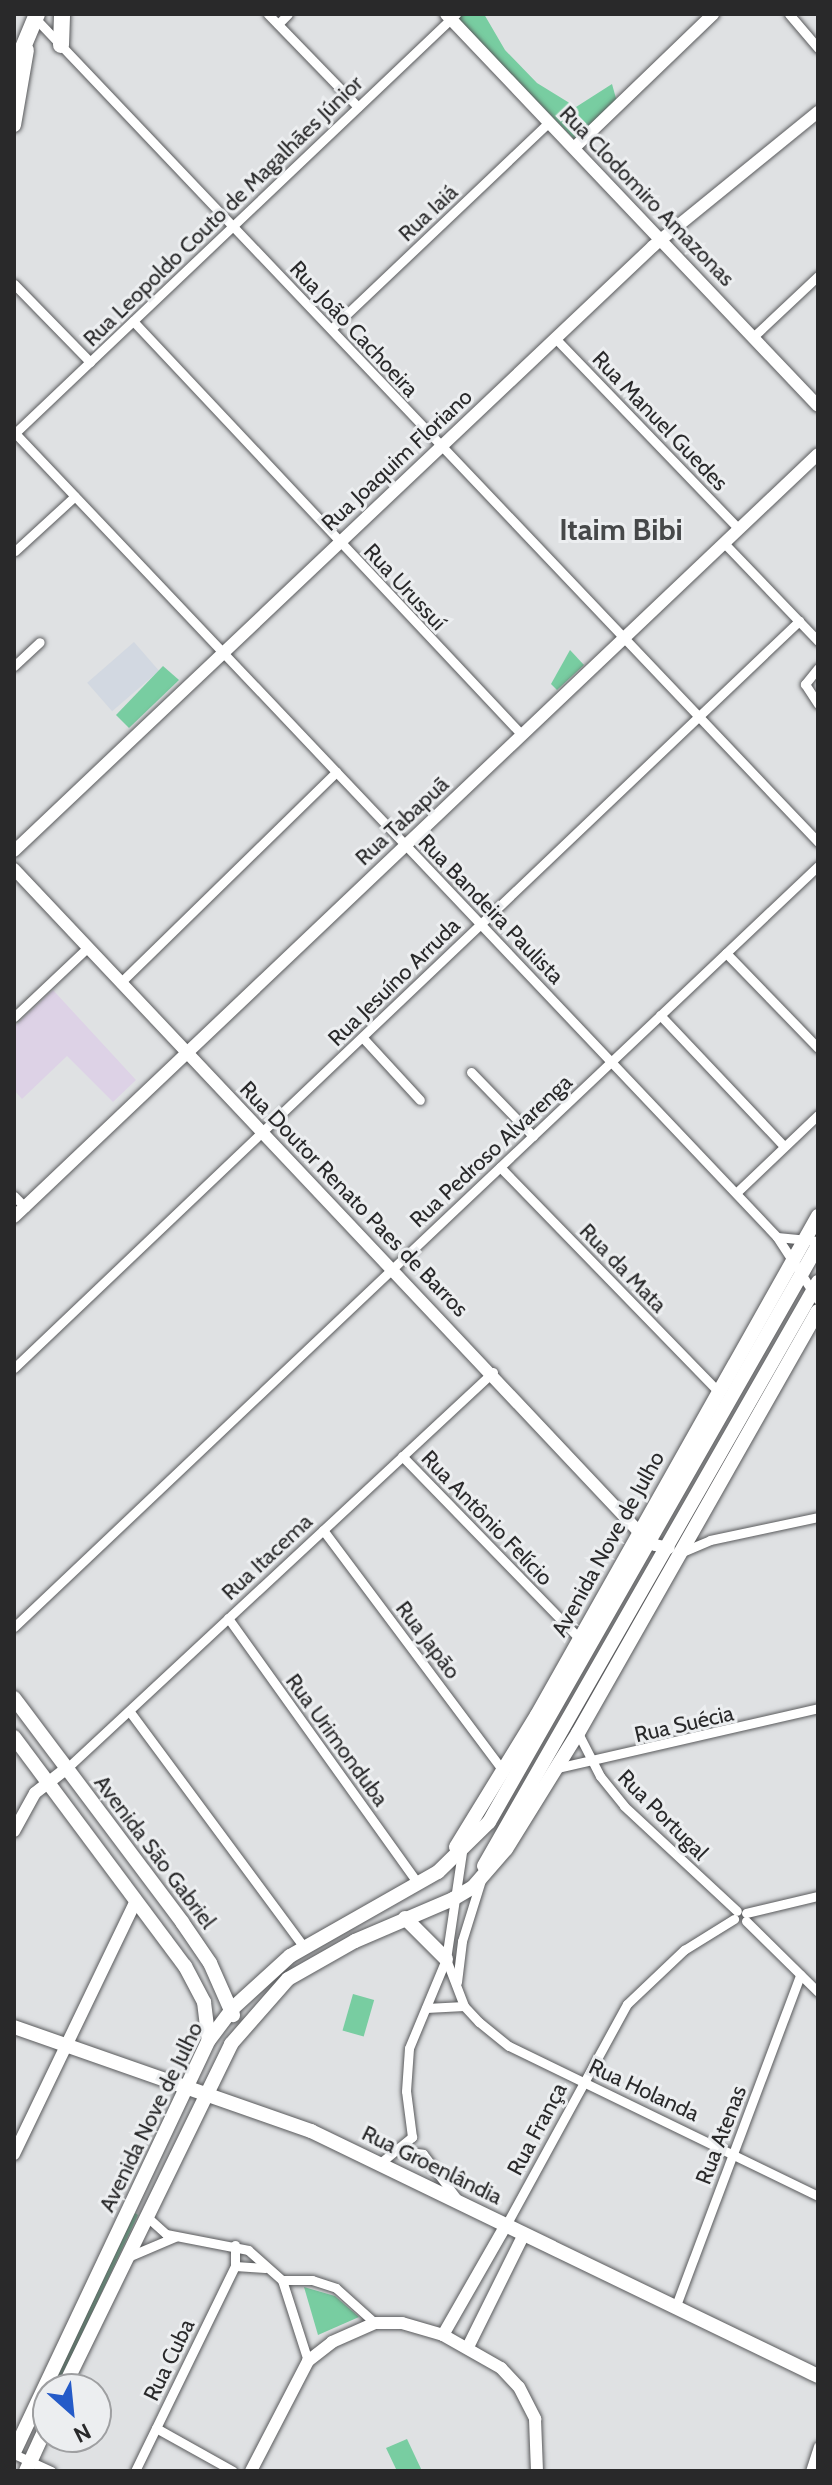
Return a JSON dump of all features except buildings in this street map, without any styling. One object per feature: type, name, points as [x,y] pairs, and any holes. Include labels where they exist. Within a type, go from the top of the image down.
[{"type":"highway","points":[[61,45],[62,14]]},
{"type":"highway","points":[[14,69],[28,44],[34,15]]},
{"type":"main road","points":[[14,125],[28,44]]},
{"type":"main road","name":"Avenida Nove de Julho","points":[[14,2453],[209,2040],[233,2008],[259,1982],[304,1947],[462,1852],[503,1801],[802,1275],[814,1242],[818,1216]]},
{"type":"main road","name":"Avenida Nove de Julho","points":[[418,1881],[463,1839],[793,1262],[814,1242]]},
{"type":"main road","name":"Avenida Nove de Julho","points":[[71,2373],[204,2093],[231,2044],[288,1979],[405,1918],[453,1899],[482,1878],[578,1733],[816,1291]]},
{"type":"main road","name":"Avenida Nove de Julho","points":[[482,1878],[493,1849],[675,1551],[691,1534],[811,1333],[818,1311]]},
{"type":"main road","name":"Avenida São Gabriel","points":[[14,1698],[182,1922],[233,2008],[231,2044]]},
{"type":"main road","name":"Avenida São Gabriel","points":[[14,1737],[197,1984],[209,2040]]},
{"type":"main road","points":[[405,1918],[446,1959]]},
{"type":"main road","points":[[222,1986],[259,1982]]},
{"type":"main road","name":"Rua Groenlândia","points":[[14,2027],[311,2131],[818,2376]]},
{"type":"street","points":[[268,14],[358,107]]},
{"type":"street","points":[[278,24],[288,14]]},
{"type":"street","points":[[575,147],[713,14]]},
{"type":"street","points":[[789,14],[818,48]]},
{"type":"street","name":"Rua João Cachoeira","points":[[34,15],[818,842]]},
{"type":"street","name":"Rua Clodomiro Amazonas","points":[[451,16],[818,406]]},
{"type":"street","name":"Rua Leopoldo Couto de Magalhães Júnior","points":[[14,433],[451,16]]},
{"type":"street","name":"Rua Joaquim Floriano","points":[[14,851],[661,238],[818,112]]},
{"type":"street","name":"Rua Iaiá","points":[[331,329],[549,122]]},
{"type":"street","points":[[753,337],[818,276]]},
{"type":"street","points":[[14,284],[90,362]]},
{"type":"street","name":"Rua Urussuí","points":[[133,321],[522,735]]},
{"type":"street","name":"Rua Manuel Guedes","points":[[555,338],[739,529]]},
{"type":"street","name":"Rua Bandeira Paulista","points":[[14,433],[736,1193],[777,1237],[816,1291]]},
{"type":"street","name":"Rua Tabapuã","points":[[14,1217],[818,454]]},
{"type":"street","points":[[15,551],[75,496]]},
{"type":"street","points":[[724,543],[818,641]]},
{"type":"street","name":"Rua Jesuíno Arruda","points":[[14,1368],[799,621]]},
{"type":"street","points":[[14,666],[40,642]]},
{"type":"street","points":[[818,668],[805,684],[818,704]]},
{"type":"street","points":[[121,982],[336,772]]},
{"type":"street","name":"Rua Pedroso Alvarenga","points":[[14,1627],[818,866]]},
{"type":"street","name":"Rua Doutor Renato Paes de Barros","points":[[14,869],[262,1135],[493,1372],[638,1531],[650,1542],[675,1551]]},
{"type":"street","points":[[14,1017],[88,947]]},
{"type":"street","points":[[726,953],[818,1048]]},
{"type":"street","points":[[660,1015],[784,1146]]},
{"type":"street","points":[[363,1038],[420,1100]]},
{"type":"street","points":[[471,1072],[533,1136]]},
{"type":"street","points":[[736,1193],[818,1115]]},
{"type":"street","name":"Rua da Mata","points":[[500,1167],[720,1393]]},
{"type":"street","points":[[14,1196],[25,1207]]},
{"type":"street","points":[[777,1237],[814,1242]]},
{"type":"street","name":"Rua Itacema","points":[[66,1769],[493,1372]]},
{"type":"street","name":"Rua Antônio Felício","points":[[402,1456],[580,1639]]},
{"type":"street","points":[[675,1551],[710,1540],[818,1517]]},
{"type":"street","name":"Rua Japão","points":[[323,1530],[504,1772]]},
{"type":"street","points":[[691,1534],[710,1540]]},
{"type":"street","name":"Rua Urimonduba","points":[[228,1618],[418,1881]]},
{"type":"street","name":"Rua Suécia","points":[[557,1768],[818,1708]]},
{"type":"street","points":[[130,1712],[304,1947]]},
{"type":"street","name":"Rua Portugal","points":[[578,1733],[592,1762],[624,1806],[818,1992]]},
{"type":"street","points":[[14,1831],[46,1782],[66,1769]]},
{"type":"street","points":[[379,2164],[398,2152],[412,2137],[406,2067],[446,1959],[462,1852]]},
{"type":"street","points":[[456,1989],[462,1941],[482,1878]]},
{"type":"street","name":"Rua França","points":[[506,2225],[604,2038],[652,1977],[741,1916],[818,1896]]},
{"type":"street","points":[[14,2154],[136,1901]]},
{"type":"street","name":"Rua Holanda","points":[[446,1959],[464,2006],[509,2046],[735,2152],[818,2196]]},
{"type":"street","name":"Rua Atenas","points":[[675,2308],[800,1975]]},
{"type":"street","points":[[426,2008],[464,2006]]},
{"type":"street","points":[[398,2152],[423,2154],[460,2203]]},
{"type":"street","points":[[145,2215],[159,2231],[176,2237],[235,2245],[258,2256],[265,2268],[282,2280],[312,2280],[336,2288],[375,2323]]},
{"type":"street","points":[[443,2335],[506,2225]]},
{"type":"street","points":[[468,2347],[524,2234]]},
{"type":"street","points":[[124,2260],[176,2237]]},
{"type":"street","name":"Rua Cuba","points":[[135,2471],[235,2266],[235,2245]]},
{"type":"street","points":[[235,2266],[265,2268]]},
{"type":"street","points":[[282,2280],[308,2361]]},
{"type":"street","points":[[251,2471],[308,2361],[344,2335],[375,2323],[402,2323],[443,2335],[501,2368],[526,2398],[538,2433],[537,2471]]},
{"type":"street","points":[[156,2428],[233,2471]]},
{"type":"street","points":[[810,2471],[818,2446]]},
{"type":"street","points":[[14,2453],[28,2466],[51,2471]]},
{"type":"shaded area","points":[[134,642],[159,671],[112,711],[87,683]]},
{"type":"shaded area","points":[[53,990],[136,1080],[113,1102],[67,1056],[22,1099],[14,1090],[14,1027]]},
{"type":"green space","points":[[462,14],[484,14],[505,50],[537,83],[576,107],[612,84],[617,102],[575,140],[457,19]]},
{"type":"green space","points":[[570,650],[584,665],[557,690],[551,684]]},
{"type":"green space","points":[[163,666],[179,680],[129,728],[116,715]]},
{"type":"green space","points":[[353,1994],[374,2000],[364,2037],[343,2031]]},
{"type":"green space","points":[[135,2213],[138,2215],[64,2373],[59,2373]]},
{"type":"green space","points":[[304,2287],[335,2296],[359,2317],[318,2335]]},
{"type":"green space","points":[[407,2439],[422,2471],[397,2471],[386,2448]]},
{"type":"district","name":"Itaim Bibi","points":[[621,530]]}]
